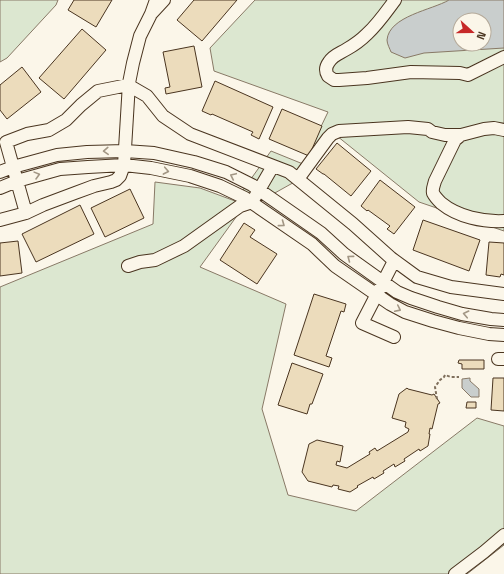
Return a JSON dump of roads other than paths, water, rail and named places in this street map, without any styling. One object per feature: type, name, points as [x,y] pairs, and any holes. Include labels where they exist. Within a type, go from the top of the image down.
[{"type":"street","points":[[0,220],[26,213],[43,204],[81,190],[116,180],[120,176],[124,165],[128,85],[140,36],[156,0]]},
{"type":"street","points":[[151,14],[164,0]]},
{"type":"street","points":[[395,0],[367,34],[330,60],[326,70],[328,76],[334,80],[339,80],[411,72],[460,73],[468,75],[504,57]]},
{"type":"street","points":[[26,213],[6,142],[27,134],[49,130],[66,120],[98,91],[128,85],[147,96],[163,116],[190,134],[289,172],[353,224],[394,261],[418,277],[451,287],[504,294]]},
{"type":"street","points":[[298,179],[328,138],[332,134],[339,131],[408,127],[428,129],[432,132],[445,135],[461,135],[484,129],[494,128],[504,130]]},
{"type":"street","points":[[461,135],[455,140],[435,181],[433,190],[435,196],[443,204],[459,214],[480,219],[504,221]]},
{"type":"street","points":[[0,172],[58,155],[125,150],[194,162],[226,172],[259,189],[321,233],[344,254],[397,292],[462,314],[504,320]]},
{"type":"street","points":[[0,188],[18,181],[60,169],[124,165],[151,168],[190,176],[220,186],[252,202],[312,244],[335,266],[376,295],[405,312],[466,329],[504,335]]},
{"type":"street","points":[[128,266],[154,260],[184,246],[240,206],[252,202],[273,166]]},
{"type":"street","points":[[394,261],[362,323],[394,337]]},
{"type":"street","points":[[455,574],[504,535]]}]
